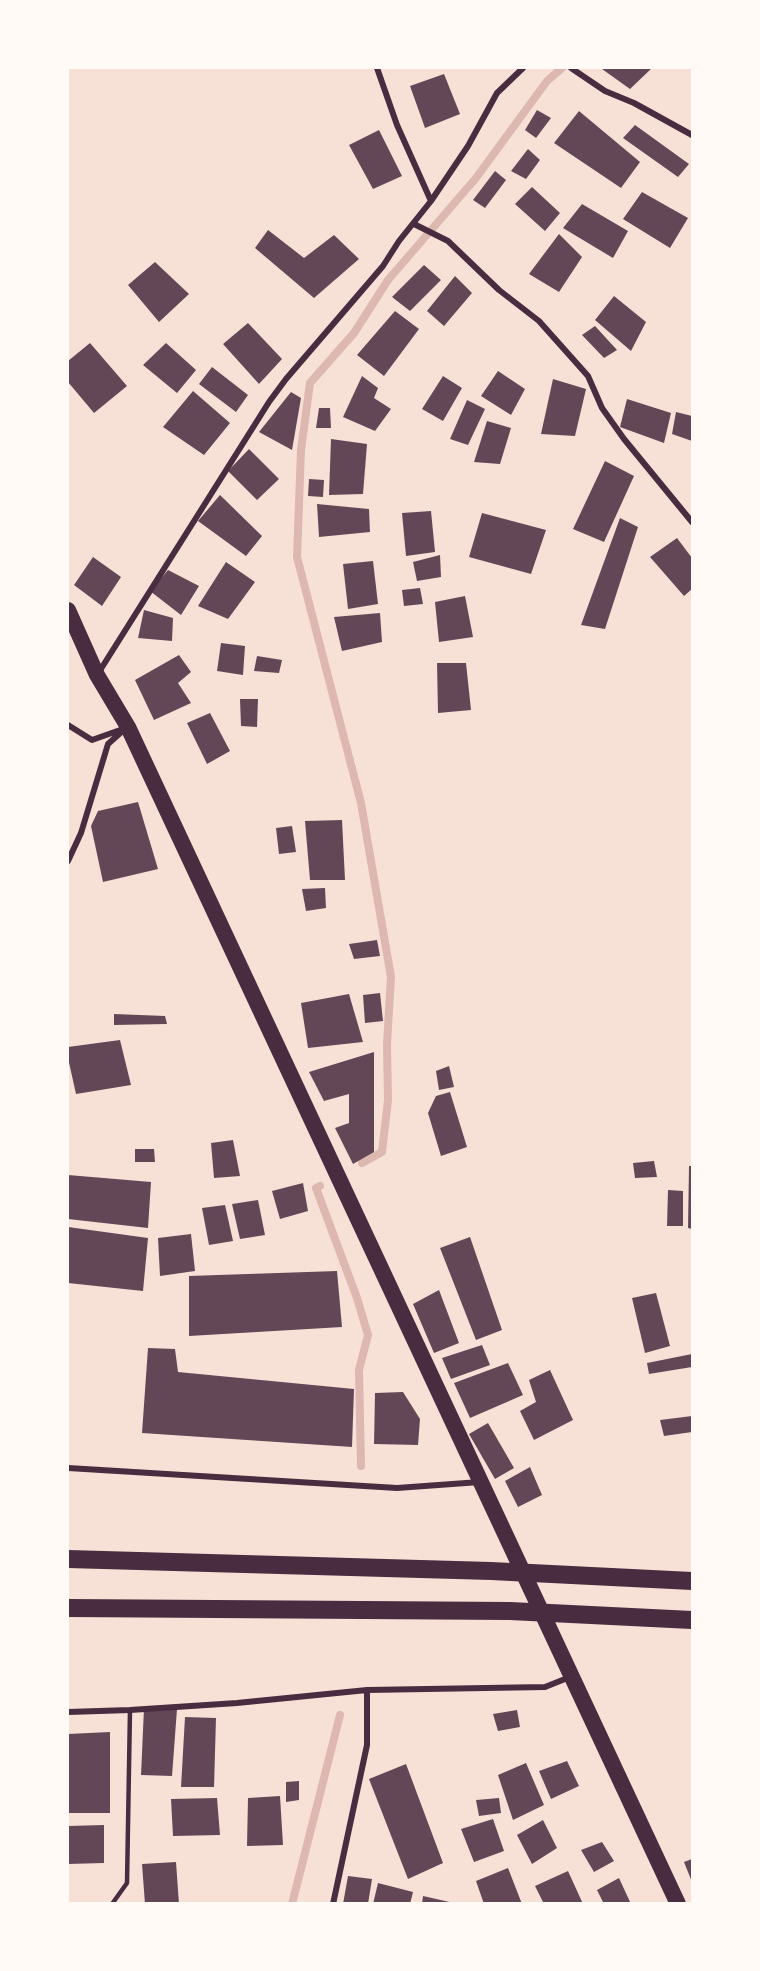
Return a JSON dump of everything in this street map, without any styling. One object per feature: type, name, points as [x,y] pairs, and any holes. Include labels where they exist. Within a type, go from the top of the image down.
[{"type":"highway","points":[[68,610],[97,675],[128,727],[678,1904]]},
{"type":"highway","points":[[68,1559],[491,1571],[693,1581]]},
{"type":"highway","points":[[68,1608],[510,1611],[693,1620]]},
{"type":"street","points":[[377,68],[397,124],[431,201]]},
{"type":"street","points":[[97,675],[269,402],[383,266],[468,146],[497,93],[523,68]]},
{"type":"street","points":[[571,68],[605,91],[693,135]]},
{"type":"street","points":[[414,224],[440,236],[499,290],[539,321],[588,376],[602,408],[624,439],[693,522]]},
{"type":"street","points":[[68,724],[92,740],[128,727]]},
{"type":"street","points":[[68,861],[81,833],[108,744],[128,727]]},
{"type":"street","points":[[68,1468],[397,1488],[480,1482]]},
{"type":"street","points":[[68,1712],[237,1703],[367,1690],[545,1687],[573,1676]]},
{"type":"street","points":[[333,1904],[367,1745],[367,1690]]},
{"type":"lane","points":[[112,1904],[127,1882],[130,1710]]},
{"type":"building","points":[[652,68],[630,89],[602,69]]},
{"type":"building","points":[[444,74],[460,114],[425,128],[410,86]]},
{"type":"building","points":[[537,110],[551,118],[536,138],[525,130]]},
{"type":"building","points":[[579,111],[640,162],[621,188],[554,143]]},
{"type":"building","points":[[635,125],[689,164],[678,177],[623,138]]},
{"type":"building","points":[[379,130],[402,176],[373,189],[349,145]]},
{"type":"building","points":[[528,149],[540,160],[526,179],[511,171]]},
{"type":"building","points":[[495,171],[506,180],[485,208],[473,200]]},
{"type":"building","points":[[532,187],[560,213],[545,231],[515,204]]},
{"type":"building","points":[[642,192],[688,218],[670,248],[623,219]]},
{"type":"building","points":[[582,204],[628,231],[613,258],[563,228]]},
{"type":"building","points":[[268,230],[304,258],[334,235],[359,259],[314,298],[255,248]]},
{"type":"building","points":[[559,234],[582,257],[559,292],[529,274]]},
{"type":"building","points":[[155,262],[189,294],[159,322],[128,285]]},
{"type":"building","points":[[424,265],[441,280],[410,311],[392,297]]},
{"type":"building","points":[[455,276],[472,293],[444,326],[427,311]]},
{"type":"building","points":[[614,296],[646,322],[631,351],[595,320]]},
{"type":"building","points":[[395,311],[419,329],[384,376],[357,355]]},
{"type":"building","points":[[248,323],[282,359],[259,384],[223,344]]},
{"type":"building","points":[[595,326],[617,350],[604,358],[582,335]]},
{"type":"building","points":[[90,343],[127,386],[94,413],[68,382],[68,361]]},
{"type":"building","points":[[166,343],[196,370],[177,393],[143,365]]},
{"type":"building","points":[[212,367],[248,395],[236,412],[199,384]]},
{"type":"building","points":[[498,371],[525,389],[511,415],[481,396]]},
{"type":"building","points":[[362,376],[378,388],[374,398],[391,409],[375,431],[343,417]]},
{"type":"building","points":[[443,376],[462,388],[443,421],[422,409]]},
{"type":"building","points":[[553,379],[586,389],[575,436],[541,434]]},
{"type":"building","points":[[193,391],[230,423],[204,455],[163,427]]},
{"type":"building","points":[[291,392],[301,398],[292,450],[259,432]]},
{"type":"building","points":[[627,399],[671,413],[664,443],[620,427]]},
{"type":"building","points":[[467,400],[485,409],[468,445],[450,439]]},
{"type":"building","points":[[319,408],[330,408],[331,428],[316,428]]},
{"type":"building","points":[[676,412],[692,416],[692,441],[672,434]]},
{"type":"building","points":[[487,421],[511,428],[500,464],[474,462]]},
{"type":"building","points":[[331,439],[367,444],[363,494],[329,495]]},
{"type":"building","points":[[249,449],[279,479],[257,500],[228,471]]},
{"type":"building","points":[[605,461],[634,476],[604,542],[573,529]]},
{"type":"building","points":[[309,479],[324,480],[323,497],[308,496]]},
{"type":"building","points":[[220,495],[262,536],[246,556],[198,521]]},
{"type":"building","points":[[317,504],[369,509],[370,532],[319,537]]},
{"type":"building","points":[[431,511],[435,552],[406,556],[402,513]]},
{"type":"building","points":[[482,513],[546,530],[531,574],[469,557]]},
{"type":"building","points":[[620,518],[638,527],[605,629],[581,625]]},
{"type":"building","points":[[677,538],[692,558],[692,589],[684,596],[650,557]]},
{"type":"building","points":[[440,555],[441,577],[417,581],[413,562]]},
{"type":"building","points":[[93,557],[121,577],[102,606],[74,585]]},
{"type":"building","points":[[373,561],[378,604],[348,609],[343,564]]},
{"type":"building","points":[[226,562],[255,582],[228,619],[198,606]]},
{"type":"building","points":[[168,570],[199,586],[181,615],[150,591]]},
{"type":"building","points":[[420,588],[423,604],[404,606],[402,590]]},
{"type":"building","points":[[465,596],[473,637],[439,642],[435,602]]},
{"type":"building","points":[[144,610],[173,618],[172,641],[138,638]]},
{"type":"building","points":[[380,613],[382,642],[342,651],[334,617]]},
{"type":"building","points":[[221,643],[245,646],[243,675],[217,671]]},
{"type":"building","points":[[179,655],[191,672],[178,683],[191,703],[154,720],[135,680]]},
{"type":"building","points":[[257,656],[282,660],[279,673],[254,671]]},
{"type":"building","points":[[437,663],[466,663],[471,710],[438,713]]},
{"type":"building","points":[[240,699],[258,699],[257,727],[241,726]]},
{"type":"building","points":[[210,713],[230,751],[207,764],[187,723]]},
{"type":"building","points":[[138,802],[158,869],[103,882],[91,826],[98,811]]},
{"type":"building","points":[[342,820],[345,880],[310,880],[305,821]]},
{"type":"building","points":[[292,826],[296,852],[279,854],[276,828]]},
{"type":"building","points":[[325,888],[326,908],[306,911],[302,889]]},
{"type":"building","points":[[377,940],[380,956],[354,959],[349,944]]},
{"type":"building","points":[[380,993],[383,1021],[365,1023],[363,995]]},
{"type":"building","points":[[349,994],[363,1042],[308,1048],[301,1003]]},
{"type":"building","points":[[114,1014],[165,1016],[167,1024],[114,1025]]},
{"type":"building","points":[[120,1040],[131,1085],[76,1094],[68,1058],[68,1047]]},
{"type":"building","points":[[374,1052],[374,1152],[353,1164],[335,1128],[349,1123],[349,1094],[324,1101],[309,1072]]},
{"type":"building","points":[[449,1066],[454,1087],[439,1090],[436,1071]]},
{"type":"building","points":[[450,1092],[467,1147],[441,1156],[428,1113],[436,1096]]},
{"type":"building","points":[[233,1140],[240,1176],[214,1178],[211,1143]]},
{"type":"building","points":[[135,1149],[154,1149],[155,1162],[135,1162]]},
{"type":"building","points":[[654,1161],[657,1177],[635,1178],[633,1163]]},
{"type":"building","points":[[689,1166],[692,1166],[692,1229],[688,1228]]},
{"type":"building","points":[[68,1175],[151,1182],[148,1228],[68,1219]]},
{"type":"building","points":[[303,1183],[308,1211],[280,1219],[272,1191]]},
{"type":"building","points":[[668,1190],[683,1191],[683,1226],[667,1226]]},
{"type":"building","points":[[258,1200],[265,1235],[240,1239],[232,1204]]},
{"type":"building","points":[[225,1205],[233,1241],[209,1245],[202,1208]]},
{"type":"building","points":[[68,1227],[148,1238],[143,1291],[68,1283]]},
{"type":"building","points":[[191,1234],[195,1271],[160,1276],[158,1238]]},
{"type":"building","points":[[470,1237],[502,1330],[476,1340],[440,1248]]},
{"type":"building","points":[[337,1271],[342,1327],[189,1336],[189,1276]]},
{"type":"building","points":[[439,1290],[459,1343],[434,1353],[413,1304]]},
{"type":"building","points":[[656,1293],[670,1346],[645,1353],[632,1298]]},
{"type":"building","points":[[482,1345],[490,1365],[451,1379],[442,1358]]},
{"type":"building","points":[[148,1348],[175,1349],[178,1372],[354,1389],[352,1447],[142,1433]]},
{"type":"building","points":[[692,1354],[692,1367],[649,1374],[647,1363]]},
{"type":"building","points":[[508,1363],[523,1395],[470,1418],[454,1383]]},
{"type":"building","points":[[550,1370],[573,1420],[534,1440],[520,1411],[536,1402],[529,1380]]},
{"type":"building","points":[[403,1392],[420,1419],[418,1445],[374,1444],[375,1393]]},
{"type":"building","points":[[692,1416],[692,1432],[664,1436],[660,1420]]},
{"type":"building","points":[[488,1423],[514,1468],[495,1479],[469,1434]]},
{"type":"building","points":[[530,1467],[542,1495],[518,1507],[505,1481]]},
{"type":"building","points":[[144,1708],[177,1709],[172,1776],[141,1775]]},
{"type":"building","points":[[517,1710],[520,1727],[498,1731],[493,1714]]},
{"type":"building","points":[[185,1717],[216,1718],[214,1787],[181,1787]]},
{"type":"building","points":[[110,1732],[110,1813],[68,1813],[68,1734]]},
{"type":"building","points":[[567,1761],[579,1786],[551,1799],[539,1771]]},
{"type":"building","points":[[526,1763],[544,1805],[513,1820],[498,1775]]},
{"type":"building","points":[[406,1764],[443,1863],[408,1879],[369,1779]]},
{"type":"building","points":[[299,1781],[299,1800],[286,1802],[286,1782]]},
{"type":"building","points":[[280,1796],[283,1845],[247,1846],[248,1798]]},
{"type":"building","points":[[217,1798],[220,1835],[173,1836],[171,1799]]},
{"type":"building","points":[[499,1798],[501,1813],[479,1816],[476,1800]]},
{"type":"building","points":[[493,1819],[504,1851],[474,1862],[461,1829]]},
{"type":"building","points":[[543,1820],[557,1848],[532,1864],[517,1835]]},
{"type":"building","points":[[104,1825],[104,1863],[68,1864],[68,1826]]},
{"type":"building","points":[[602,1842],[614,1861],[594,1872],[581,1850]]},
{"type":"building","points":[[692,1859],[692,1882],[684,1862]]},
{"type":"building","points":[[176,1862],[179,1904],[145,1904],[142,1864]]},
{"type":"building","points":[[508,1868],[522,1904],[484,1904],[476,1881]]},
{"type":"building","points":[[568,1871],[583,1904],[544,1904],[535,1886]]},
{"type":"building","points":[[348,1876],[372,1879],[368,1904],[343,1904]]},
{"type":"building","points":[[619,1878],[631,1904],[604,1904],[597,1890]]},
{"type":"building","points":[[378,1883],[413,1892],[410,1904],[373,1904]]},
{"type":"building","points":[[423,1896],[454,1903],[454,1904],[422,1904]]},
{"type":"waterway","points":[[362,1163],[382,1152],[388,1100],[387,1044],[391,977],[361,803],[297,557],[301,450],[310,383],[354,333],[388,280],[476,178],[547,81],[562,68]]},
{"type":"waterway","points":[[320,1186],[316,1188],[357,1298],[368,1335],[359,1370],[361,1466]]},
{"type":"waterway","points":[[292,1904],[340,1715]]}]
